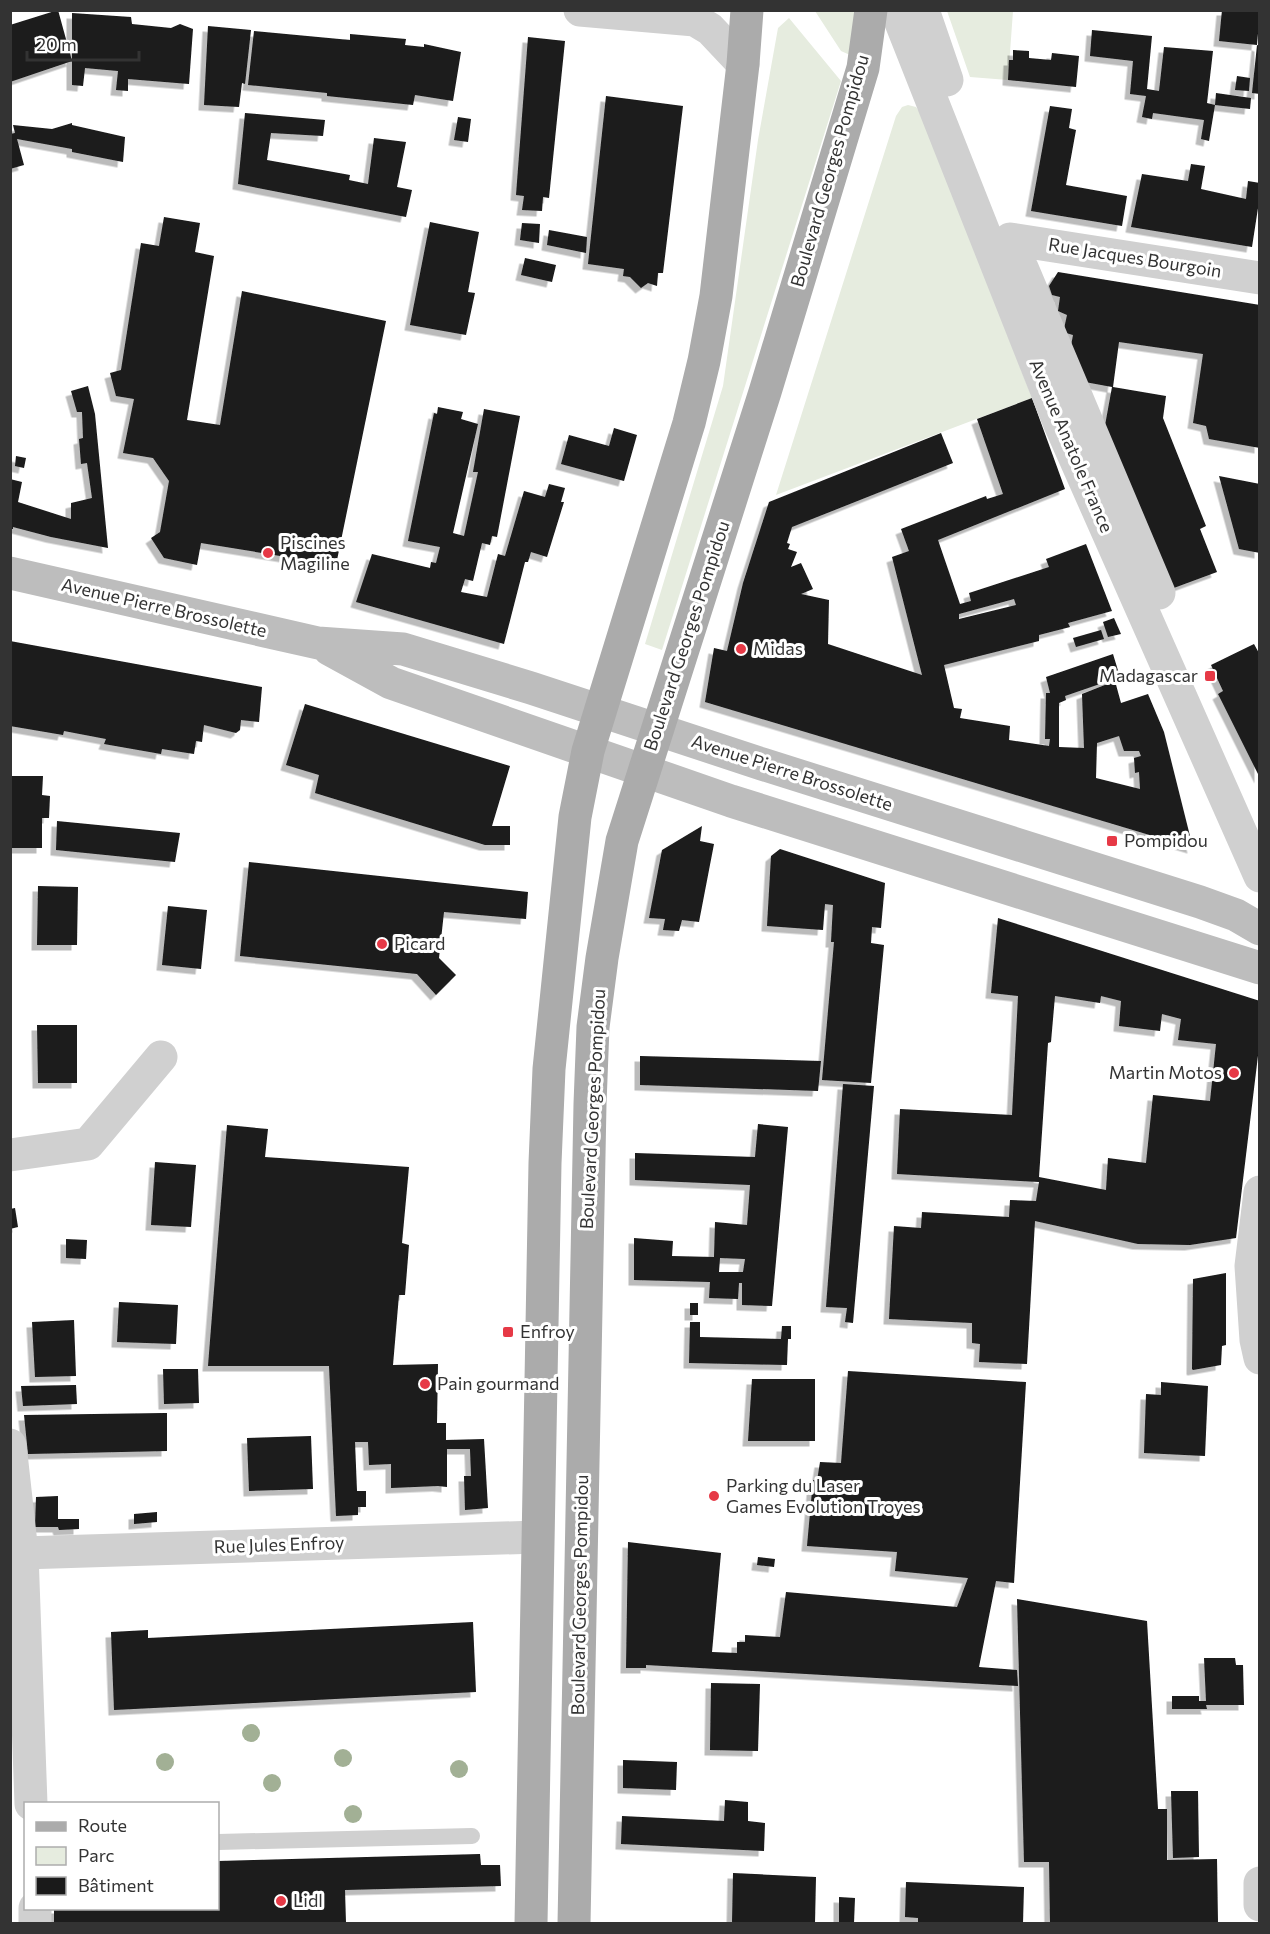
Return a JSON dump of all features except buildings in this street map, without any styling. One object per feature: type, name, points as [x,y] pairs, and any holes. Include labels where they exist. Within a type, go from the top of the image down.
[{"type":"main road","points":[[531,1923],[544,1174],[549,1069],[573,832],[588,751],[689,423],[704,361],[716,296],[743,64],[747,10]]},
{"type":"main road","name":"Boulevard Georges Pompidou","points":[[574,1923],[590,1104],[593,1028],[602,958],[621,841],[765,392],[863,68],[871,10]]},
{"type":"main road","name":"Avenue Pierre Brossolette","points":[[10,573],[318,644],[403,649],[1200,902],[1236,915],[1260,929]]},
{"type":"main road","name":"Avenue Pierre Brossolette","points":[[318,644],[391,683],[742,805],[1260,968]]},
{"type":"street","points":[[580,10],[695,20],[710,29],[743,64]]},
{"type":"street","name":"Avenue Anatole France","points":[[896,10],[1059,422],[1260,876]]},
{"type":"street","name":"Avenue Anatole France","points":[[922,10],[1010,239],[1260,830]]},
{"type":"street","name":"Rue Jacques Bourgoin","points":[[1010,239],[1260,278]]},
{"type":"street","points":[[1219,956],[1252,946],[1260,941]]},
{"type":"street","points":[[10,1155],[88,1144],[161,1057]]},
{"type":"street","points":[[1260,1192],[1251,1266],[1256,1340],[1260,1358]]},
{"type":"street","points":[[10,1446],[22,1553],[31,1802]]},
{"type":"street","name":"Rue Jules Enfroy","points":[[22,1553],[537,1537]]},
{"type":"street","points":[[1260,1883],[1260,1905]]},
{"type":"lane","points":[[219,1842],[472,1836]]},
{"type":"green space","points":[[815,11],[855,11],[850,55],[841,51]]},
{"type":"green space","points":[[947,11],[1013,11],[1008,80],[970,77]]},
{"type":"green space","points":[[789,18],[841,81],[662,650],[645,644],[723,386],[758,140],[778,28]]},
{"type":"green space","points":[[908,105],[916,107],[923,117],[1032,398],[776,495],[896,116],[902,107]]},
{"type":"place","name":"Piscines Magiline","points":[[268,553]]},
{"type":"place","name":"Midas","points":[[741,649]]},
{"type":"place","name":"Madagascar","points":[[1210,676]]},
{"type":"place","name":"Pompidou","points":[[1112,841]]},
{"type":"place","name":"Picard","points":[[382,944]]},
{"type":"place","name":"Martin Motos","points":[[1234,1073]]},
{"type":"place","name":"Enfroy","points":[[508,1332]]},
{"type":"place","name":"Pain gourmand","points":[[425,1384]]},
{"type":"place","name":"Parking du Laser Games Evolution Troyes","points":[[714,1496]]},
{"type":"place","name":"Lidl","points":[[281,1901]]}]
